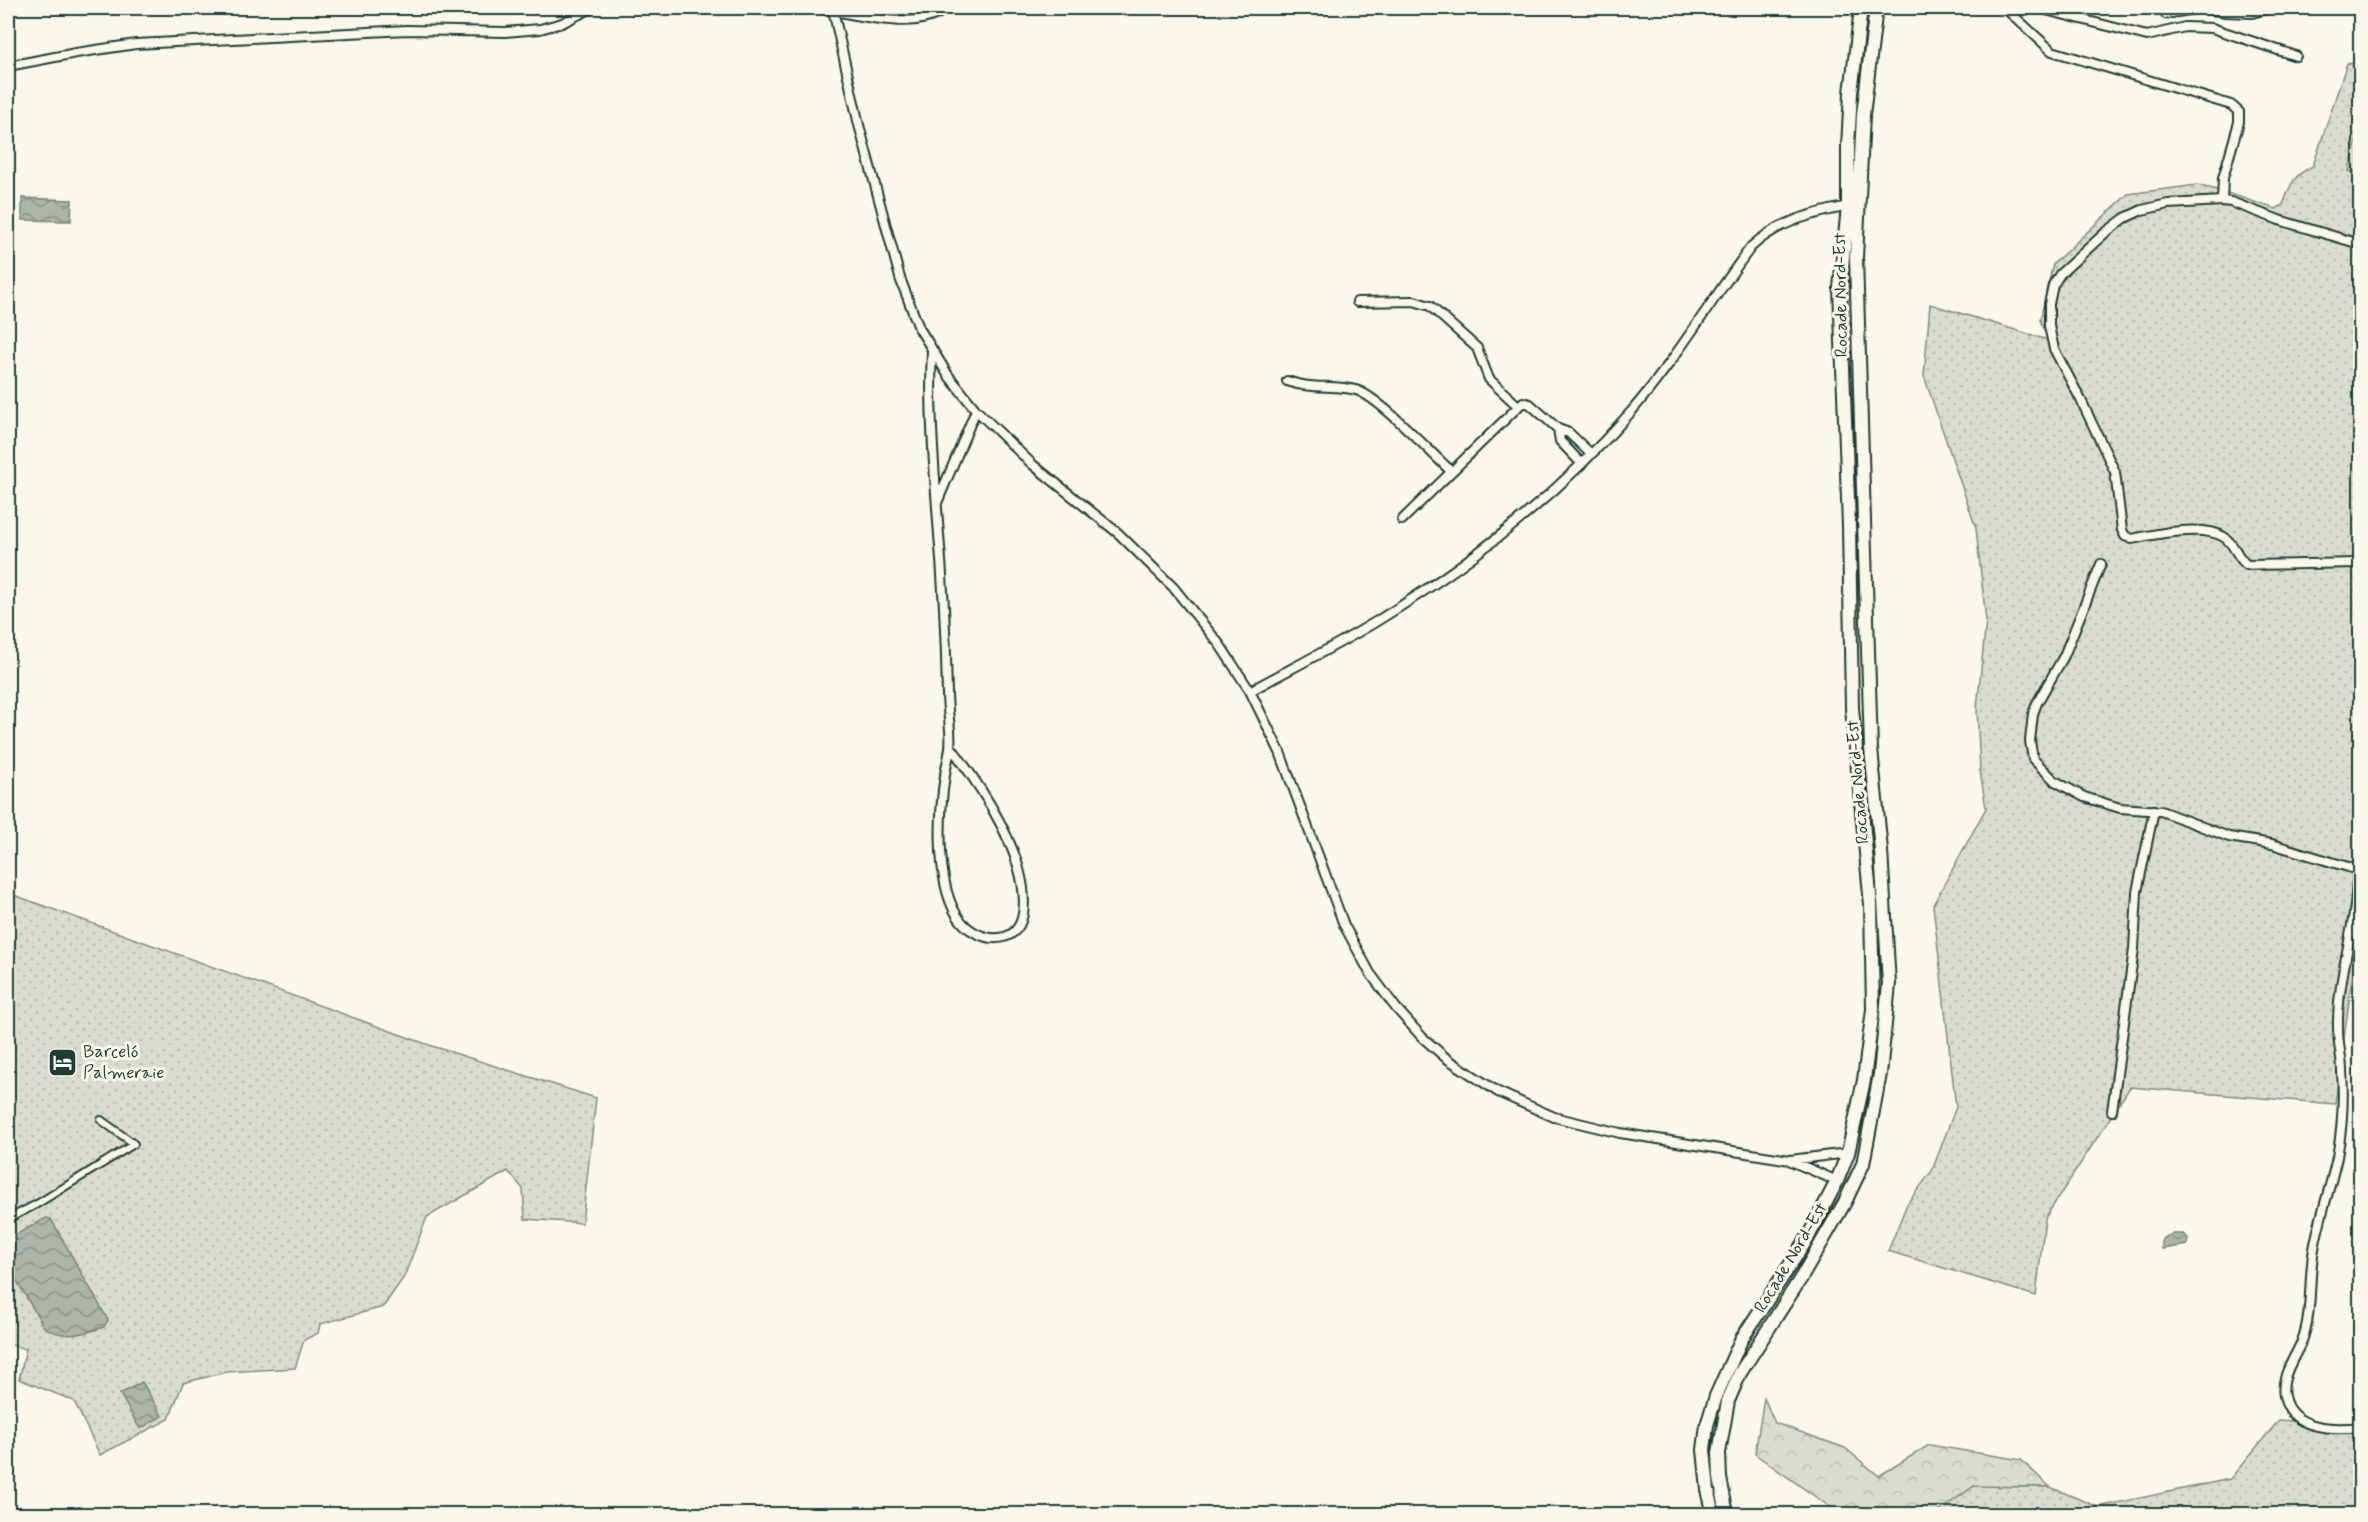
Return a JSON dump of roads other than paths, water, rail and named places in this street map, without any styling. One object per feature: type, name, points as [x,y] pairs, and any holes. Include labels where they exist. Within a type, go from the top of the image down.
[{"type":"highway","name":"Rocade Nord-Est","points":[[1714,1515],[1708,1490],[1704,1450],[1707,1425],[1716,1396],[1741,1340],[1807,1239],[1837,1181],[1848,1153],[1864,1080],[1873,1009],[1871,905],[1852,708],[1850,526],[1840,288],[1848,206],[1850,103],[1861,8]]},
{"type":"highway","name":"Rocade Nord-Est","points":[[1727,1515],[1720,1478],[1719,1453],[1728,1401],[1740,1373],[1801,1278],[1845,1202],[1863,1164],[1880,1074],[1889,984],[1881,850],[1871,749],[1856,258],[1863,115],[1876,8]]},
{"type":"street","points":[[8,66],[136,44],[407,30],[505,32],[540,30],[562,23],[592,8]]},
{"type":"street","points":[[817,8],[905,21],[933,17],[946,8]]},
{"type":"street","points":[[2005,8],[2052,51],[2230,105],[2239,112],[2239,122],[2223,178],[2222,201]]},
{"type":"street","points":[[2038,8],[2147,36],[2184,27],[2212,28],[2296,56]]},
{"type":"street","points":[[2166,14],[2200,8],[2252,13],[2271,8]]},
{"type":"street","points":[[832,10],[859,126],[900,278],[920,328],[932,350],[976,410],[1032,464],[1118,533],[1173,587],[1220,645],[1250,691],[1280,752],[1344,925],[1382,991],[1422,1037],[1446,1058],[1498,1092],[1554,1117],[1620,1133],[1790,1160],[1837,1181]]},
{"type":"street","points":[[2361,244],[2222,201],[2168,204],[2142,210],[2125,218],[2105,233],[2060,274],[2053,285],[2049,304],[2049,326],[2054,349],[2115,472],[2122,530],[2125,536],[2132,539],[2198,531],[2216,533],[2232,543],[2242,562],[2247,565],[2361,563]]},
{"type":"street","points":[[1250,691],[1368,626],[1438,581],[1511,526],[1581,464],[1629,414],[1663,374],[1751,248],[1765,234],[1814,213],[1848,206]]},
{"type":"street","points":[[1357,302],[1414,301],[1430,306],[1477,348],[1489,379],[1518,406]]},
{"type":"street","points":[[932,350],[931,444],[945,609],[951,747],[945,775],[943,879],[952,909],[970,930],[990,938],[1008,938],[1022,920],[1025,901],[1020,874],[998,822],[970,773],[951,747]]},
{"type":"street","points":[[1287,381],[1313,388],[1349,389],[1368,396],[1451,471]]},
{"type":"street","points":[[1402,520],[1524,402],[1530,404],[1558,429],[1569,433],[1591,454]]},
{"type":"street","points":[[937,504],[976,410]]},
{"type":"street","points":[[1558,429],[1562,443],[1581,464]]},
{"type":"street","points":[[2101,564],[2064,656],[2033,714],[2030,753],[2032,759],[2065,789],[2120,808],[2154,810],[2172,814],[2229,837],[2272,844],[2358,870]]},
{"type":"street","points":[[2112,1110],[2134,949],[2135,903],[2143,852],[2154,810]]},
{"type":"street","points":[[2361,859],[2355,883],[2355,909],[2343,971],[2338,1030],[2343,1071],[2340,1137],[2314,1252],[2303,1338],[2284,1382],[2283,1397],[2302,1421],[2319,1427],[2339,1429],[2361,1427]]},
{"type":"street","points":[[8,1219],[37,1204],[134,1144],[101,1120]]},
{"type":"street","points":[[1790,1160],[1848,1153]]},
{"type":"water","points":[[22,198],[72,200],[71,221],[22,220]]},
{"type":"water","points":[[46,1218],[51,1219],[108,1320],[104,1327],[81,1334],[66,1335],[44,1327],[8,1266],[8,1239]]},
{"type":"water","points":[[2172,1234],[2183,1234],[2188,1238],[2187,1245],[2162,1249],[2162,1239]]},
{"type":"water","points":[[142,1382],[162,1416],[140,1429],[120,1394]]},
{"type":"place","name":"Barceló Palmeraie","points":[[62,1062]]}]
